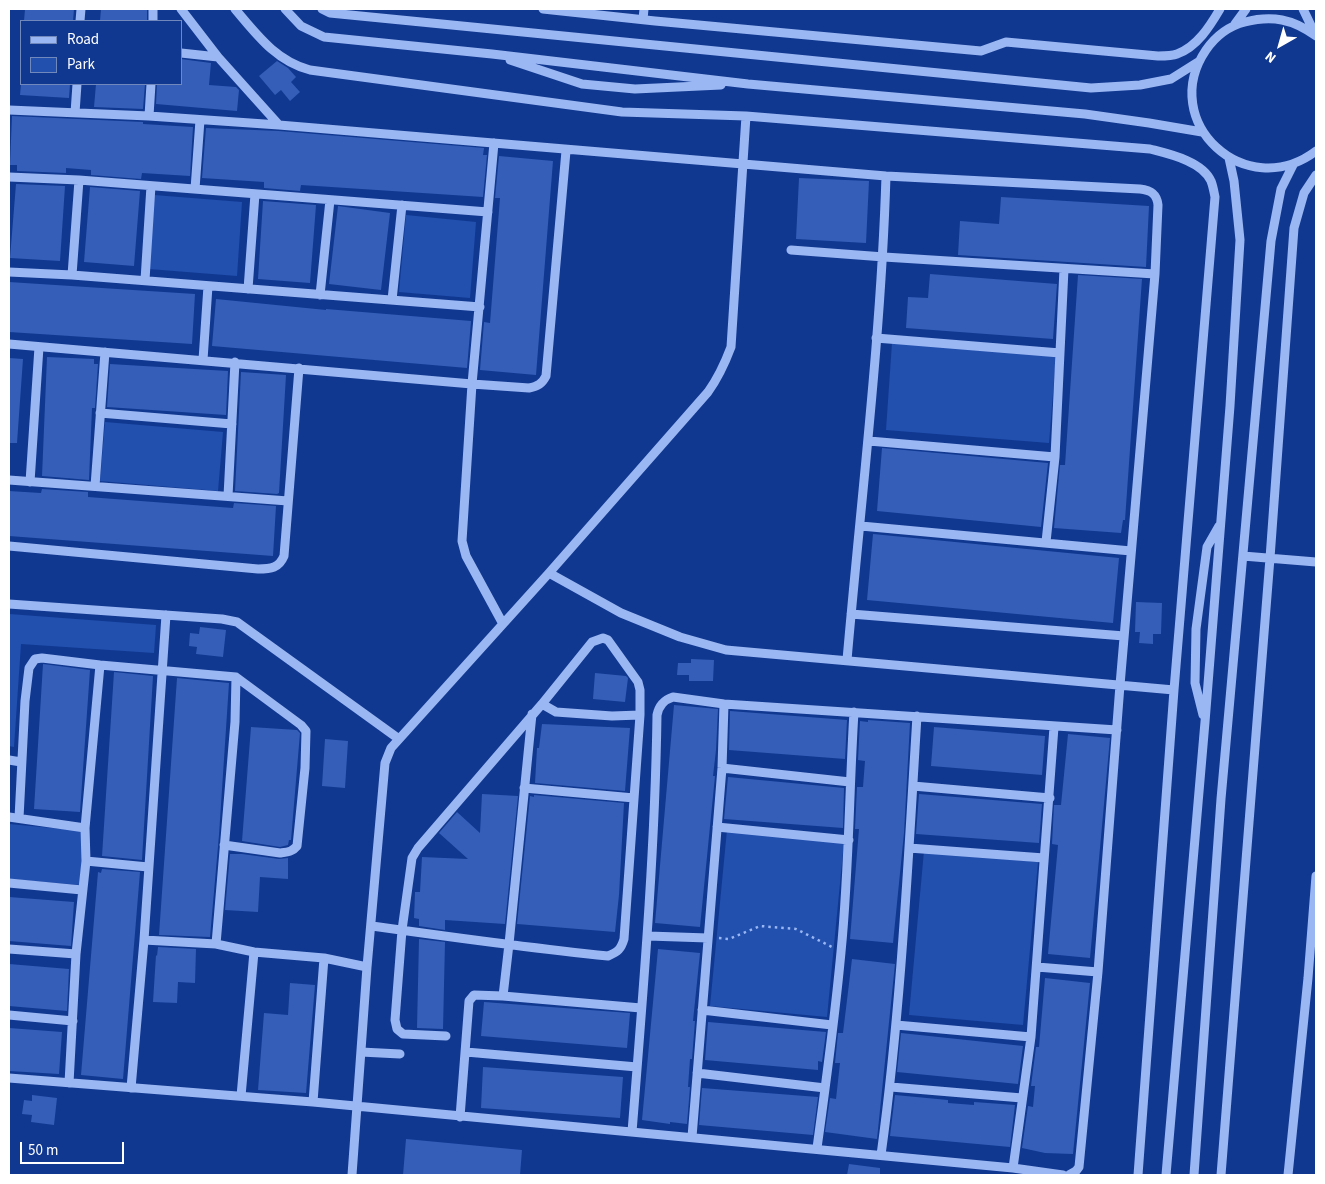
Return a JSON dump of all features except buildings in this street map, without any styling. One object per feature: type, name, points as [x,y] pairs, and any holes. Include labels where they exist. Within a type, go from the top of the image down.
[{"type":"street","points":[[181,9],[218,57],[279,126]]},
{"type":"street","points":[[235,9],[261,40],[278,56],[298,67],[310,70],[622,112],[746,116],[1150,149],[1183,158],[1202,170],[1211,180],[1216,197],[1174,690],[1138,1175]]},
{"type":"street","points":[[285,9],[301,26],[324,38],[492,54],[748,84],[1085,114],[1149,122],[1202,132]]},
{"type":"street","points":[[322,9],[330,13],[1091,88],[1140,85],[1171,80],[1198,62]]},
{"type":"street","points":[[543,9],[981,50],[1006,42],[1158,56],[1176,55],[1192,45],[1209,27],[1220,9]]},
{"type":"street","points":[[643,19],[644,9]]},
{"type":"street","points":[[1246,9],[1235,24],[1213,40],[1198,62],[1192,85],[1193,110],[1202,132],[1229,158],[1249,167],[1271,169],[1293,165],[1316,151]]},
{"type":"street","points":[[1303,9],[1316,35]]},
{"type":"street","points":[[1235,24],[1262,18],[1290,21],[1316,35]]},
{"type":"street","points":[[182,53],[218,57]]},
{"type":"street","points":[[492,54],[582,84],[635,89],[748,84]]},
{"type":"street","points":[[75,113],[76,85]]},
{"type":"street","points":[[149,116],[151,85]]},
{"type":"street","points":[[9,110],[149,116],[886,176],[1147,190],[1158,198],[1155,274],[1098,972],[1078,1167],[1076,1172],[1069,1175]]},
{"type":"street","points":[[352,1175],[367,967],[387,755],[399,739],[549,573],[708,392],[716,380],[731,347],[746,116]]},
{"type":"street","points":[[195,189],[200,120]]},
{"type":"street","points":[[494,143],[472,384],[462,542],[466,556],[503,624]]},
{"type":"street","points":[[9,344],[236,362],[472,384],[537,387],[546,376],[566,150]]},
{"type":"street","points":[[1166,1175],[1230,406],[1240,240],[1234,181],[1229,158]]},
{"type":"street","points":[[1194,1175],[1221,799],[1271,241],[1281,189],[1293,165]]},
{"type":"street","points":[[1221,1175],[1294,228],[1304,193],[1316,175]]},
{"type":"street","points":[[847,660],[869,441],[884,257],[886,176]]},
{"type":"street","points":[[9,177],[78,180],[488,212]]},
{"type":"street","points":[[72,275],[78,180]]},
{"type":"street","points":[[145,280],[151,186]]},
{"type":"street","points":[[248,289],[255,194]]},
{"type":"street","points":[[320,295],[330,200]]},
{"type":"street","points":[[392,300],[402,205]]},
{"type":"street","points":[[791,250],[1155,274]]},
{"type":"street","points":[[1046,542],[1055,457],[1064,269]]},
{"type":"street","points":[[9,272],[145,280],[480,307]]},
{"type":"street","points":[[203,360],[208,286]]},
{"type":"street","points":[[876,338],[1060,352]]},
{"type":"street","points":[[30,482],[39,347]]},
{"type":"street","points":[[95,486],[105,352]]},
{"type":"street","points":[[228,496],[236,362]]},
{"type":"street","points":[[9,546],[269,569],[276,567],[282,562],[284,556],[299,368]]},
{"type":"street","points":[[100,413],[232,424]]},
{"type":"street","points":[[869,441],[1055,457]]},
{"type":"street","points":[[9,480],[288,500]]},
{"type":"street","points":[[1205,722],[1195,683],[1196,629],[1207,547],[1221,522]]},
{"type":"street","points":[[860,526],[1132,550]]},
{"type":"street","points":[[1243,556],[1316,562]]},
{"type":"street","points":[[549,573],[621,613],[680,637],[726,650],[1174,690]]},
{"type":"street","points":[[9,604],[222,619],[237,622],[399,739]]},
{"type":"street","points":[[851,614],[1124,636]]},
{"type":"street","points":[[131,1088],[144,940],[166,615]]},
{"type":"street","points":[[372,926],[402,930],[509,944],[608,956],[622,948],[625,930],[640,715],[640,690],[638,682],[611,644],[603,638],[592,642],[542,704],[418,848],[412,858],[402,930],[395,1020],[397,1029],[402,1034],[446,1036]]},
{"type":"street","points":[[18,818],[25,701],[29,668],[35,659],[42,658],[236,677],[301,725],[306,731],[305,768],[297,846],[293,850],[280,853],[224,845]]},
{"type":"street","points":[[69,1083],[76,954],[86,861],[85,828],[100,665]]},
{"type":"street","points":[[216,944],[235,722],[236,677]]},
{"type":"street","points":[[632,1132],[648,936],[656,800],[658,708],[666,699],[673,697],[724,704],[1117,730]]},
{"type":"street","points":[[542,704],[556,712],[612,716],[640,715]]},
{"type":"street","points":[[692,1136],[722,768],[724,704]]},
{"type":"street","points":[[817,1148],[826,1088],[841,951],[849,840],[854,712]]},
{"type":"street","points":[[503,996],[532,714]]},
{"type":"street","points":[[881,1155],[896,1025],[917,716]]},
{"type":"street","points":[[1014,1168],[1031,1037],[1054,727]]},
{"type":"street","points":[[9,760],[21,762]]},
{"type":"street","points":[[722,768],[850,782]]},
{"type":"street","points":[[913,786],[1050,798]]},
{"type":"street","points":[[524,788],[634,798]]},
{"type":"street","points":[[9,817],[85,828]]},
{"type":"street","points":[[717,827],[849,840]]},
{"type":"street","points":[[909,848],[1044,858]]},
{"type":"street","points":[[86,861],[148,868]]},
{"type":"street","points":[[1288,1175],[1312,978],[1316,876]]},
{"type":"street","points":[[9,883],[82,890]]},
{"type":"street","points":[[648,936],[708,938]]},
{"type":"street","points":[[144,940],[216,944],[254,952],[324,958],[367,967]]},
{"type":"street","points":[[9,949],[76,954]]},
{"type":"street","points":[[241,1096],[254,952]]},
{"type":"street","points":[[313,1102],[324,958]]},
{"type":"street","points":[[1037,967],[1098,972]]},
{"type":"street","points":[[460,1116],[469,1000],[472,997],[478,994],[641,1008]]},
{"type":"street","points":[[702,1010],[832,1025]]},
{"type":"street","points":[[9,1015],[73,1021]]},
{"type":"street","points":[[896,1025],[1031,1037]]},
{"type":"street","points":[[361,1052],[400,1054]]},
{"type":"street","points":[[466,1052],[637,1067]]},
{"type":"street","points":[[697,1073],[826,1088]]},
{"type":"street","points":[[9,1078],[313,1102],[692,1136],[1014,1168],[1063,1175]]},
{"type":"street","points":[[890,1087],[1022,1098]]},
{"type":"path","points":[[708,938],[729,939],[760,926],[796,929],[841,951]]},
{"type":"green space","points":[[154,195],[242,202],[237,276],[149,269]]},
{"type":"green space","points":[[406,215],[476,222],[470,298],[399,292]]},
{"type":"green space","points":[[892,343],[1056,356],[1049,443],[886,430]]},
{"type":"green space","points":[[105,422],[223,432],[218,491],[100,481]]},
{"type":"green space","points":[[9,614],[156,625],[154,653],[21,644],[14,747],[9,746]]},
{"type":"green space","points":[[9,824],[84,831],[80,885],[9,879]]},
{"type":"green space","points":[[727,830],[844,842],[827,1017],[710,1006]]},
{"type":"green space","points":[[924,851],[1038,862],[1023,1025],[909,1015]]}]
